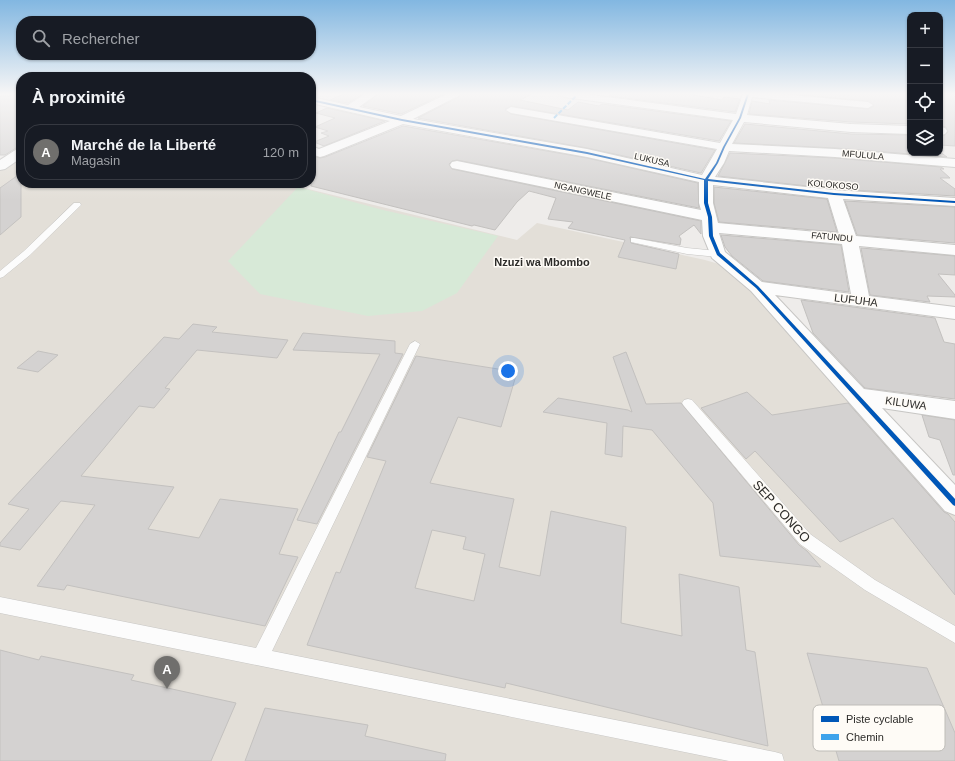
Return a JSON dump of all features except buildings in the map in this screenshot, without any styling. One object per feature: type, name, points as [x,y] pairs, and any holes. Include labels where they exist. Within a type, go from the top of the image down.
[{"type":"street","points":[[316,152],[320,153],[376,130]]},
{"type":"street","name":"LUKUSA","points":[[455,130],[587,153],[708,181]]},
{"type":"street","name":"MFULULA","points":[[623,130],[724,147],[835,153],[955,163]]},
{"type":"street","points":[[734,130],[708,181],[706,203],[718,254],[757,287],[955,503]]},
{"type":"street","points":[[943,152],[955,158]]},
{"type":"street","points":[[0,166],[16,155]]},
{"type":"street","name":"NGANGWELE","points":[[457,165],[710,222]]},
{"type":"street","name":"KOLOKOSO","points":[[708,181],[834,194],[955,202]]},
{"type":"street","points":[[834,194],[849,239],[861,300]]},
{"type":"street","name":"FATUNDU","points":[[710,222],[955,250]]},
{"type":"street","name":"LUFUHA","points":[[757,287],[955,313]]},
{"type":"street","name":"KILUWA","points":[[857,396],[955,410]]},
{"type":"lane","points":[[0,276],[27,253],[77,205]]},
{"type":"lane","points":[[634,240],[687,251],[718,254]]},
{"type":"lane","points":[[260,658],[415,344]]},
{"type":"lane","name":"SEP CONGO","points":[[688,403],[805,539],[870,585],[955,634]]},
{"type":"lane","points":[[0,605],[775,761]]},
{"type":"shaded area","points":[[16,153],[16,188],[304,188],[517,240],[537,223],[705,260],[733,268],[955,498],[955,761],[0,761],[0,164]]},
{"type":"green space","points":[[297,188],[383,210],[498,236],[457,293],[422,311],[368,316],[260,294],[228,261]]},
{"type":"cycle path","points":[[455,130],[587,153],[711,181],[834,194],[955,202]]},
{"type":"cycle path","points":[[734,130],[717,163],[706,180],[706,203],[710,217],[711,236],[718,254],[757,287],[955,503]]},
{"type":"place","name":"Marché de la Liberté","points":[[167,689]]},
{"type":"district","name":"Nzuzi wa Mbombo","points":[[542,262]]}]
